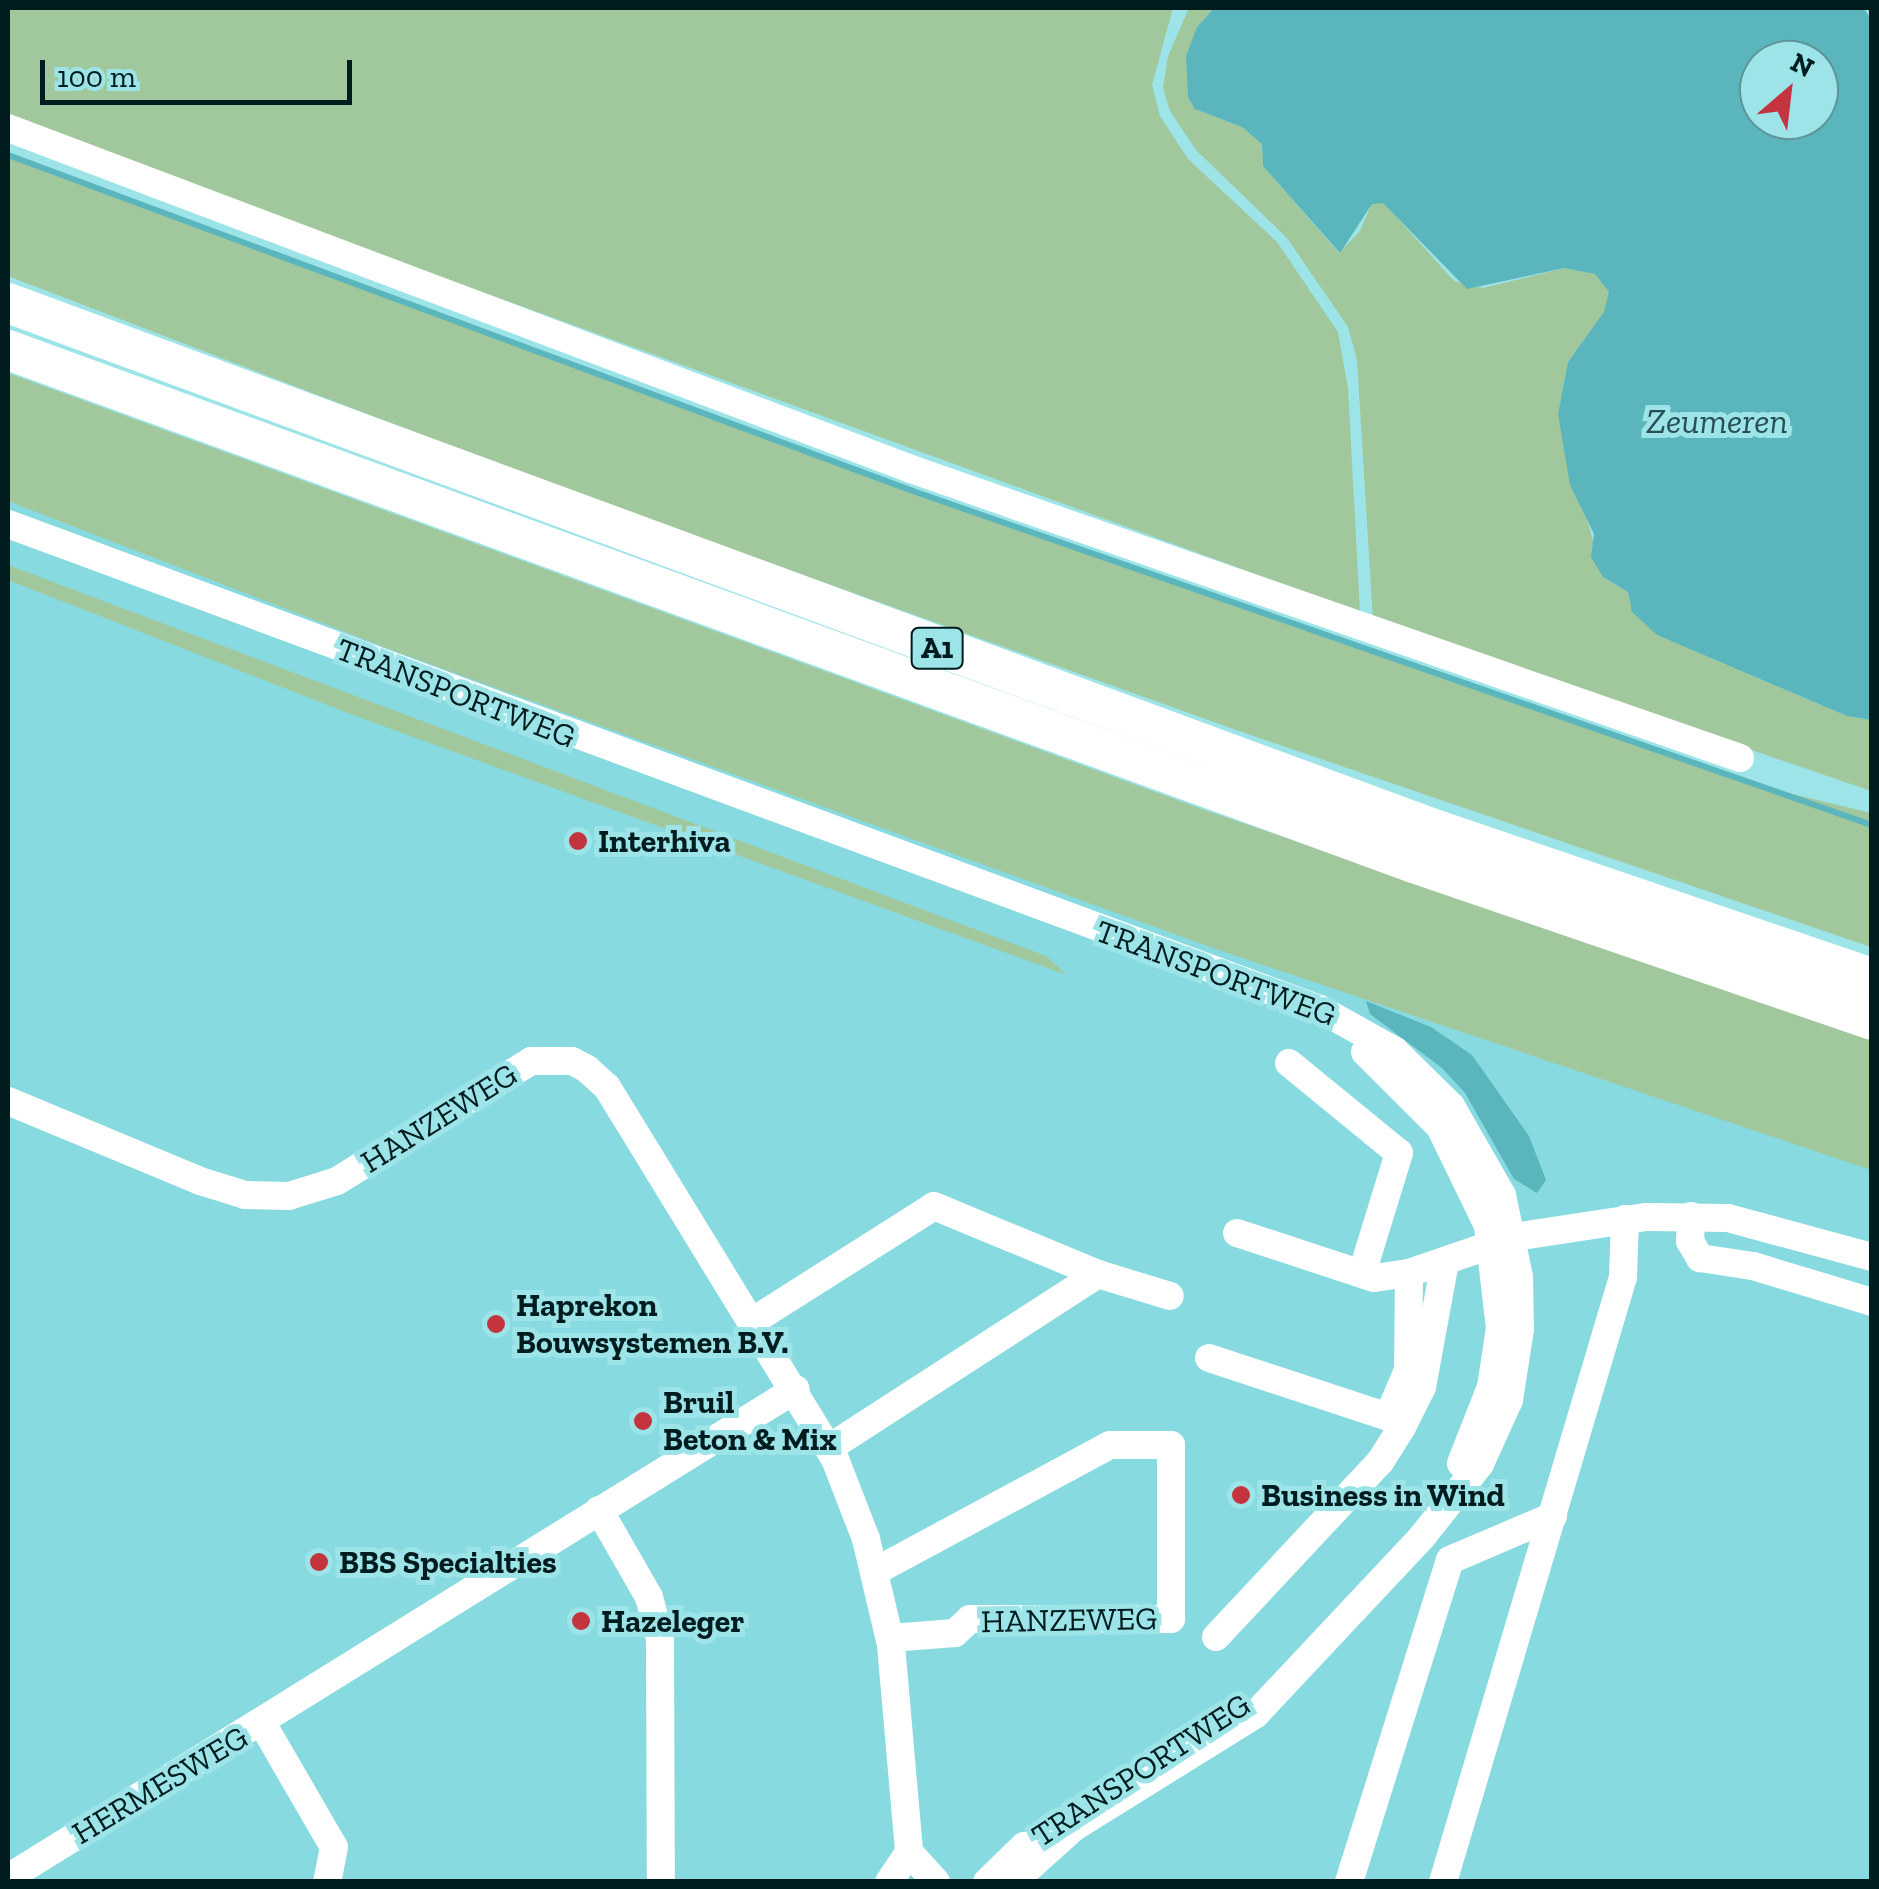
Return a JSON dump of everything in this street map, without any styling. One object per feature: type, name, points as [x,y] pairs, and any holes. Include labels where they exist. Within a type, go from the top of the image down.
[{"type":"highway","name":"A1","points":[[8,304],[1428,827],[1872,978]]},
{"type":"highway","name":"A1","points":[[8,350],[1227,796],[1872,1020]]},
{"type":"street","points":[[8,128],[911,469],[1740,758]]},
{"type":"street","name":"TRANSPORTWEG","points":[[8,524],[1351,1023],[1412,1065],[1451,1106],[1492,1173],[1503,1242],[1521,1305],[1515,1369],[1501,1422],[1466,1486],[1256,1714],[1064,1835],[1013,1882]]},
{"type":"street","name":"TRANSPORTWEG","points":[[8,540],[1327,1029],[1387,1069],[1440,1126],[1503,1242],[1500,1328],[1491,1386],[1462,1461],[1426,1514],[1244,1708],[1032,1838],[986,1882]]},
{"type":"street","name":"HANZEWEG","points":[[8,1101],[200,1181],[245,1195],[289,1196],[337,1181],[532,1061],[572,1060],[606,1087],[829,1448],[874,1572],[890,1638],[909,1852]]},
{"type":"street","name":"TRANSPORTWEG","points":[[1289,1063],[1399,1153],[1362,1273]]},
{"type":"street","points":[[753,1321],[934,1206],[1098,1274],[1170,1296]]},
{"type":"street","points":[[1237,1232],[1362,1273],[1409,1273],[1503,1242],[1624,1219],[1691,1216],[1758,1224],[1872,1258]]},
{"type":"street","points":[[1691,1216],[1690,1241],[1700,1258],[1754,1266],[1872,1302]]},
{"type":"street","points":[[1443,1882],[1624,1277],[1624,1219]]},
{"type":"street","points":[[1216,1637],[1380,1462],[1402,1427],[1422,1387],[1445,1262]]},
{"type":"street","points":[[1209,1358],[1388,1418],[1408,1370],[1409,1273]]},
{"type":"street","points":[[829,1448],[1098,1274]]},
{"type":"street","points":[[327,1882],[334,1846],[262,1724],[796,1389]]},
{"type":"street","name":"HANZEWEG","points":[[874,1572],[1110,1446],[1171,1444],[1171,1620],[970,1618],[956,1633],[890,1638]]},
{"type":"street","points":[[599,1510],[649,1597],[660,1638],[661,1882]]},
{"type":"street","points":[[1350,1882],[1450,1560],[1553,1516]]},
{"type":"street","name":"HERMESWEG","points":[[8,1878],[262,1724]]},
{"type":"street","points":[[889,1882],[909,1852],[936,1882]]},
{"type":"shaded area","points":[[8,458],[1871,1140],[1871,1881],[8,1881]]},
{"type":"green space","points":[[8,8],[1173,8],[1152,85],[1160,116],[1188,159],[1277,242],[1338,332],[1348,388],[1360,612],[8,119]]},
{"type":"green space","points":[[1189,8],[1214,8],[1197,27],[1195,109],[1242,127],[1262,144],[1263,166],[1339,253],[1360,231],[1372,203],[1384,203],[1454,281],[1483,288],[1564,268],[1595,274],[1610,293],[1605,312],[1568,362],[1558,414],[1603,577],[1628,592],[1633,612],[1657,635],[1847,716],[1871,720],[1871,791],[1373,620],[1357,360],[1348,327],[1287,238],[1196,150],[1170,111],[1163,88],[1168,56]]},
{"type":"green space","points":[[8,153],[731,425],[1763,787],[1871,813],[1871,947],[1239,731],[549,484],[8,276]]},
{"type":"green space","points":[[8,373],[1202,809],[1871,1038],[1871,1170],[1210,947],[397,652],[8,501]]},
{"type":"green space","points":[[8,565],[1046,956],[1067,975],[353,715],[8,580]]},
{"type":"water","name":"Zeumeren","points":[[1214,8],[1864,8],[1872,21],[1871,720],[1847,716],[1657,635],[1632,612],[1628,592],[1603,577],[1591,557],[1594,534],[1570,485],[1558,414],[1568,362],[1604,312],[1609,292],[1595,274],[1564,268],[1467,289],[1383,203],[1372,204],[1340,253],[1263,166],[1262,144],[1242,127],[1195,109],[1188,97],[1186,56],[1197,27]]},
{"type":"water","points":[[1366,1001],[1431,1027],[1472,1055],[1529,1136],[1546,1180],[1537,1193],[1514,1179],[1465,1093],[1442,1068],[1370,1014]]},
{"type":"waterway","points":[[8,155],[913,491],[1872,825]]},
{"type":"place","name":"Interhiva","points":[[578,841]]},
{"type":"place","name":"Haprekon Bouwsystemen B.V.","points":[[496,1324]]},
{"type":"place","name":"Bruil Beton & Mix","points":[[643,1421]]},
{"type":"place","name":"Business in Wind","points":[[1241,1495]]},
{"type":"place","name":"BBS Specialties","points":[[319,1562]]},
{"type":"place","name":"Hazeleger","points":[[581,1621]]}]
